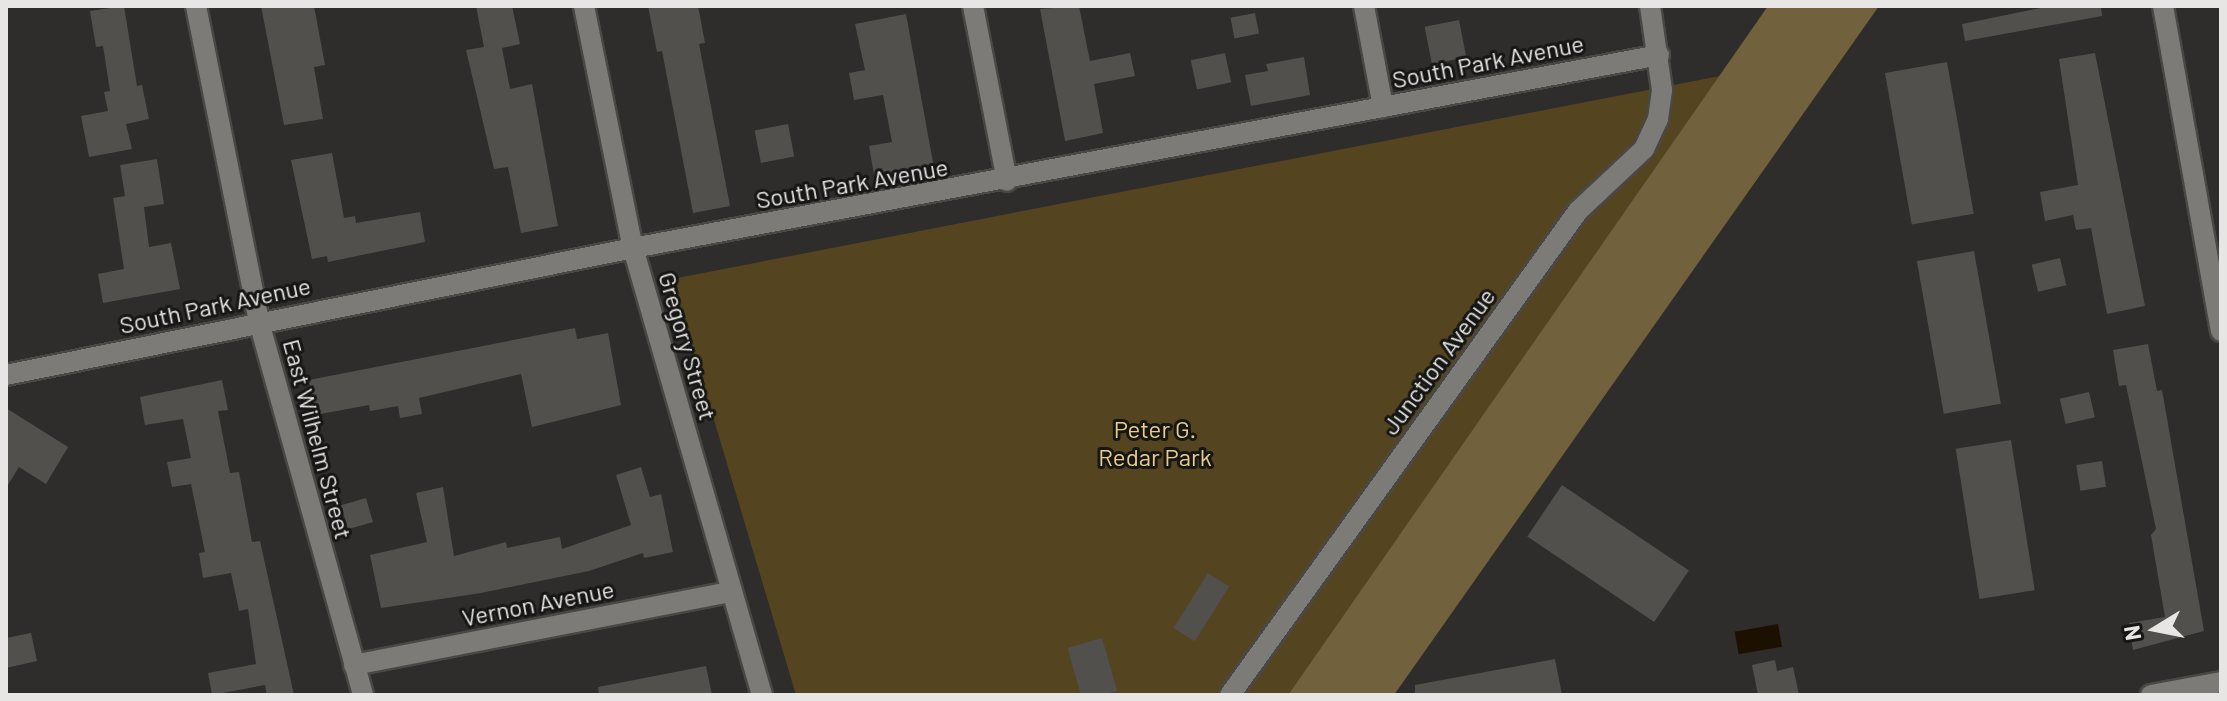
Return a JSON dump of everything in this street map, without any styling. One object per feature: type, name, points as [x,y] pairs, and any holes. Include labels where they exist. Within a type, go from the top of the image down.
[{"type":"street","name":"East Wilhelm Street","points":[[196,6],[259,322],[363,695]]},
{"type":"street","name":"Gregory Street","points":[[584,6],[633,248],[762,695]]},
{"type":"street","points":[[973,6],[1007,181]]},
{"type":"street","points":[[1364,6],[1383,107]]},
{"type":"street","points":[[1650,6],[1659,55]]},
{"type":"street","points":[[2163,6],[2221,331]]},
{"type":"street","name":"South Park Avenue","points":[[6,375],[633,248],[1007,181],[1659,55]]},
{"type":"street","name":"Junction Avenue","points":[[1230,695],[1578,211],[1644,149],[1658,119],[1659,55]]},
{"type":"street","name":"Vernon Avenue","points":[[354,665],[731,592]]},
{"type":"street","points":[[2151,695],[2221,682]]},
{"type":"green space","name":"Peter G. Redar Park","points":[[1720,76],[1288,695],[796,695],[672,279]]},
{"type":"shaded area","points":[[1768,6],[1879,6],[1394,695],[1288,695]]},
{"type":"shaded area","points":[[1778,624],[1782,647],[1739,654],[1735,632]]},
{"type":"building","points":[[124,6],[137,86],[142,85],[149,119],[126,124],[132,149],[89,157],[81,116],[108,111],[104,92],[110,91],[103,46],[96,47],[90,11]]},
{"type":"building","points":[[261,6],[314,6],[325,65],[314,67],[323,119],[284,125]]},
{"type":"building","points":[[476,6],[512,6],[520,44],[502,48],[510,89],[532,84],[558,226],[521,233],[508,167],[494,169],[466,50],[484,47]]},
{"type":"building","points":[[648,6],[698,6],[705,43],[699,44],[730,206],[693,213],[662,51],[657,52]]},
{"type":"building","points":[[1079,6],[1090,61],[1130,53],[1135,76],[1094,84],[1103,133],[1065,141],[1040,9]]},
{"type":"building","points":[[2050,6],[2101,6],[2102,16],[1965,41],[1962,24]]},
{"type":"building","points":[[1255,13],[1259,34],[1234,38],[1230,18]]},
{"type":"building","points":[[906,14],[934,168],[875,180],[869,146],[892,142],[883,95],[854,100],[849,73],[865,70],[855,24]]},
{"type":"building","points":[[1459,20],[1466,57],[1432,64],[1425,27]]},
{"type":"building","points":[[1225,53],[1231,82],[1197,90],[1191,60]]},
{"type":"building","points":[[2095,53],[2145,306],[2107,314],[2091,228],[2076,230],[2073,215],[2045,221],[2040,192],[2078,185],[2059,59]]},
{"type":"building","points":[[1304,57],[1310,95],[1251,106],[1245,75],[1268,71],[1266,64]]},
{"type":"building","points":[[1947,62],[1974,214],[1912,225],[1885,73]]},
{"type":"building","points":[[788,124],[794,156],[761,163],[755,130]]},
{"type":"building","points":[[332,153],[344,218],[355,216],[356,223],[420,212],[425,242],[328,262],[327,256],[312,259],[291,160]]},
{"type":"building","points":[[157,159],[164,204],[144,207],[149,247],[171,243],[180,289],[103,303],[98,274],[124,269],[113,198],[125,196],[120,165]]},
{"type":"building","points":[[1974,251],[2001,404],[1944,414],[1917,261]]},
{"type":"building","points":[[2060,258],[2066,285],[2038,292],[2032,265]]},
{"type":"building","points":[[575,328],[577,339],[608,333],[621,405],[532,427],[521,374],[419,398],[422,414],[400,418],[398,406],[370,411],[369,405],[315,415],[309,380]]},
{"type":"building","points":[[2148,344],[2157,391],[2162,390],[2204,631],[2133,650],[2129,623],[2165,617],[2151,535],[2156,529],[2126,385],[2119,386],[2113,350]]},
{"type":"building","points":[[222,380],[228,410],[218,411],[230,473],[239,472],[252,542],[260,541],[294,695],[267,695],[265,685],[212,695],[208,673],[256,664],[248,609],[239,611],[231,573],[203,578],[199,553],[205,552],[191,484],[172,487],[167,462],[191,458],[183,419],[145,425],[140,397]]},
{"type":"building","points":[[2089,392],[2095,417],[2066,424],[2060,399]]},
{"type":"building","points":[[6,408],[68,447],[46,484],[19,467],[6,488]]},
{"type":"building","points":[[2011,440],[2035,590],[1979,599],[1956,449]]},
{"type":"building","points":[[2102,461],[2106,487],[2080,491],[2076,465]]},
{"type":"building","points":[[641,467],[650,497],[661,494],[673,552],[644,558],[643,553],[589,571],[481,593],[381,608],[370,555],[427,542],[416,493],[443,487],[454,556],[506,542],[507,548],[560,537],[562,549],[631,525],[616,475]]},
{"type":"building","points":[[1562,485],[1689,571],[1654,622],[1527,536]]},
{"type":"building","points":[[366,498],[373,522],[348,529],[341,505]]},
{"type":"building","points":[[1208,573],[1229,586],[1195,641],[1174,628]]},
{"type":"building","points":[[31,633],[37,661],[6,668],[6,638]]},
{"type":"building","points":[[1102,638],[1117,691],[1103,695],[1081,695],[1067,648]]},
{"type":"building","points":[[1555,659],[1562,695],[1415,695],[1415,685]]},
{"type":"building","points":[[1775,660],[1777,671],[1793,667],[1799,695],[1758,695],[1752,665]]},
{"type":"building","points":[[706,666],[712,695],[599,695],[598,687]]}]
